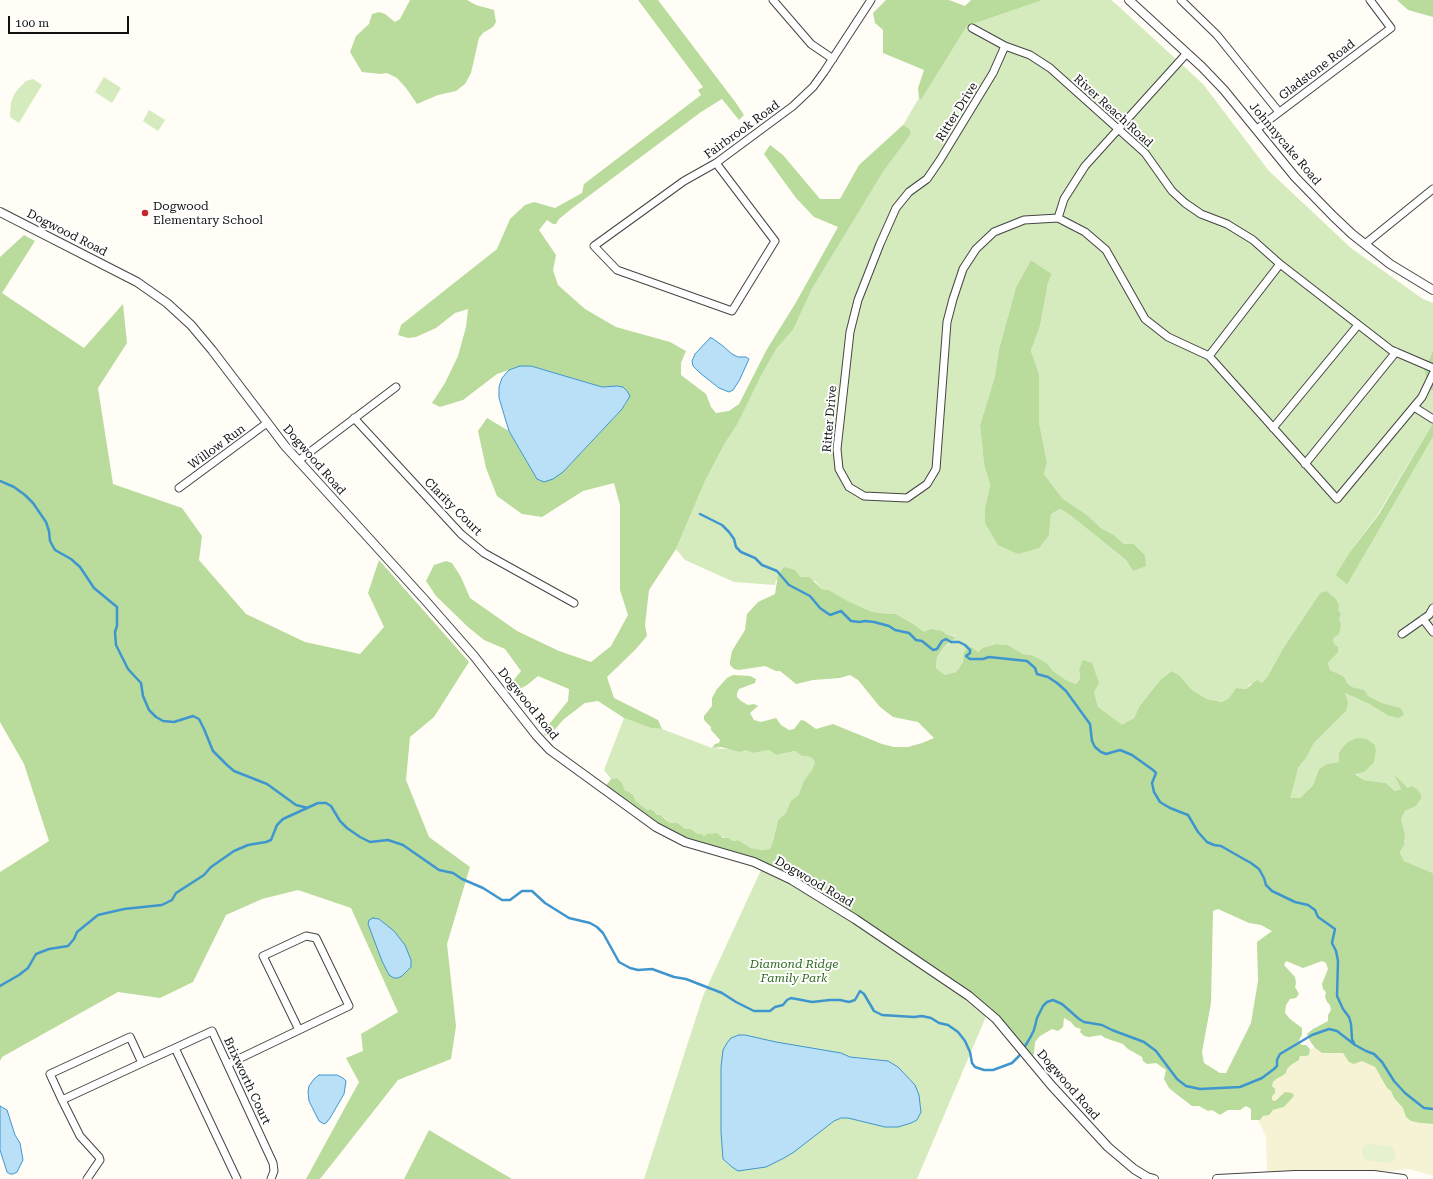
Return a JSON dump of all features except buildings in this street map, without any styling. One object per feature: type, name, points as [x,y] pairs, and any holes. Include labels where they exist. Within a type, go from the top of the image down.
[{"type":"street","points":[[773,0],[811,44],[833,59]]},
{"type":"street","name":"Fairbrook Road","points":[[716,163],[775,240],[732,311],[617,270],[594,246],[684,182],[716,163],[793,106],[813,87],[871,0]]},
{"type":"street","name":"Johnnycake Road","points":[[1129,0],[1219,84],[1300,182],[1333,216],[1390,264],[1433,290]]},
{"type":"street","points":[[1181,0],[1217,36],[1279,112]]},
{"type":"street","name":"Gladstone Road","points":[[1257,129],[1391,28],[1370,0]]},
{"type":"street","name":"River Reach Road","points":[[972,28],[1005,46],[1030,56],[1050,68],[1145,153],[1172,191],[1185,203],[1201,214],[1227,224],[1253,240],[1280,264],[1391,350],[1433,368]]},
{"type":"street","name":"Ritter Drive","points":[[1005,46],[994,73],[940,160],[926,179],[910,192],[896,208],[858,300],[850,332],[837,449],[839,469],[849,487],[864,496],[907,498],[927,484],[936,469],[947,322],[953,298],[964,269],[976,249],[994,232],[1024,220],[1058,218]]},
{"type":"street","points":[[1187,53],[1085,166],[1064,199],[1058,218],[1085,232],[1106,250],[1145,319],[1168,337],[1209,356],[1337,499],[1422,397],[1433,374]]},
{"type":"street","points":[[1365,244],[1433,189]]},
{"type":"street","name":"Dogwood Road","points":[[0,212],[138,282],[167,303],[201,336],[267,424],[298,461],[474,656],[536,735],[550,750],[656,828],[685,842],[754,862],[792,880],[969,996],[992,1015],[1051,1085],[1108,1147],[1134,1169],[1147,1177],[1154,1179]]},
{"type":"street","points":[[1209,356],[1280,264]]},
{"type":"street","points":[[1273,428],[1358,325]]},
{"type":"street","points":[[1306,464],[1396,352]]},
{"type":"street","points":[[298,461],[396,387]]},
{"type":"street","points":[[1414,407],[1433,419]]},
{"type":"street","name":"Clarity Court","points":[[354,418],[461,534],[484,553],[574,602]]},
{"type":"street","name":"Willow Run","points":[[179,488],[267,424]]},
{"type":"street","points":[[1402,634],[1429,615],[1433,608]]},
{"type":"street","points":[[1423,619],[1433,632]]},
{"type":"street","points":[[228,1064],[299,1030],[349,1006],[316,938],[306,936],[263,956],[299,1030]]},
{"type":"street","name":"Brixworth Court","points":[[175,1048],[212,1031],[273,1163],[274,1171],[271,1179]]},
{"type":"street","points":[[87,1179],[100,1160],[99,1157],[80,1136],[50,1074],[130,1037],[142,1063]]},
{"type":"street","points":[[62,1100],[175,1048],[237,1179]]},
{"type":"street","points":[[1217,1179],[1295,1175],[1374,1175],[1403,1179]]},
{"type":"shaded area","points":[[1315,1048],[1322,1053],[1343,1053],[1354,1064],[1362,1061],[1375,1067],[1387,1088],[1391,1091],[1394,1098],[1403,1108],[1411,1121],[1433,1124],[1433,1176],[1409,1169],[1392,1171],[1267,1172],[1266,1137],[1258,1120],[1273,1110],[1284,1107],[1278,1097],[1275,1101],[1272,1100],[1273,1082],[1286,1073],[1287,1069],[1291,1065],[1299,1060],[1300,1055],[1309,1055],[1310,1049]]},
{"type":"green space","points":[[410,0],[467,0],[476,5],[494,10],[496,22],[493,27],[483,33],[479,38],[471,73],[465,84],[456,91],[438,95],[417,104],[397,78],[387,73],[381,74],[362,72],[350,52],[356,36],[369,24],[372,14],[379,12],[385,14],[395,22],[400,19]]},
{"type":"green space","points":[[638,0],[658,0],[744,115],[739,120],[722,99],[701,112],[570,210],[559,219],[556,224],[553,224],[547,220],[539,230],[556,255],[553,270],[558,285],[585,309],[616,327],[670,342],[686,351],[681,363],[681,375],[706,394],[711,407],[716,413],[729,411],[739,404],[767,349],[795,304],[838,227],[814,217],[796,198],[764,154],[770,145],[783,155],[820,199],[840,199],[859,165],[903,125],[910,129],[911,134],[883,172],[812,289],[793,330],[777,348],[762,374],[737,425],[725,443],[705,481],[676,549],[649,590],[645,625],[647,636],[607,677],[614,698],[658,720],[662,729],[651,728],[624,718],[598,701],[585,703],[564,719],[549,736],[544,735],[546,728],[568,701],[569,689],[538,676],[518,690],[513,681],[521,671],[505,649],[484,640],[468,627],[436,596],[426,581],[434,565],[446,561],[452,563],[461,577],[470,598],[517,631],[559,651],[591,662],[611,646],[628,615],[620,590],[620,505],[614,483],[583,491],[542,517],[522,514],[497,496],[486,468],[478,431],[487,418],[509,431],[537,479],[563,472],[627,402],[617,386],[602,387],[531,366],[520,366],[497,374],[463,400],[440,407],[432,403],[445,383],[458,356],[466,327],[468,309],[455,313],[436,328],[416,337],[408,338],[398,335],[401,325],[497,249],[510,219],[525,205],[534,202],[555,208],[582,193],[584,184],[701,95],[698,90],[703,87]]},
{"type":"green space","points":[[886,0],[949,0],[965,6],[971,0],[1043,0],[967,26],[921,100],[919,98],[918,88],[924,70],[883,53],[883,30],[875,23],[873,13]]},
{"type":"green space","points":[[1043,0],[1111,0],[1203,84],[1269,171],[1351,248],[1423,299],[1433,303],[1433,351],[1424,370],[1429,388],[1433,391],[1433,423],[1378,514],[1350,552],[1342,581],[1347,585],[1433,437],[1433,873],[1404,861],[1400,851],[1404,845],[1405,834],[1401,819],[1405,811],[1416,806],[1422,797],[1419,791],[1408,788],[1395,775],[1401,789],[1395,791],[1386,783],[1364,780],[1355,773],[1376,750],[1375,745],[1367,739],[1339,762],[1327,764],[1319,769],[1313,785],[1300,798],[1289,798],[1298,768],[1306,758],[1314,743],[1346,711],[1345,693],[1369,704],[1387,715],[1401,708],[1382,703],[1368,696],[1363,690],[1352,687],[1347,683],[1345,678],[1330,670],[1328,663],[1334,656],[1333,639],[1336,637],[1341,624],[1339,618],[1320,593],[1282,650],[1262,684],[1250,684],[1246,689],[1236,688],[1229,698],[1222,702],[1207,699],[1192,690],[1179,675],[1170,671],[1160,680],[1139,707],[1134,718],[1122,726],[1098,707],[1094,692],[1079,670],[1080,679],[1076,684],[1066,680],[1053,671],[1047,663],[1032,655],[1023,654],[1008,645],[996,644],[982,648],[978,652],[965,652],[963,662],[956,672],[945,675],[936,668],[937,657],[943,648],[956,636],[948,635],[942,631],[924,632],[896,614],[870,611],[829,590],[822,589],[815,581],[776,580],[775,585],[734,582],[685,560],[676,549],[705,481],[725,443],[737,425],[762,374],[777,348],[793,330],[812,289],[883,172],[911,134],[910,129],[903,125],[919,98],[921,100],[967,26]],"holes":[[[1031,260],[1052,274],[1048,283],[1040,326],[1031,351],[1039,374],[1039,422],[1047,463],[1044,474],[1062,498],[1087,515],[1101,528],[1114,535],[1124,544],[1134,544],[1145,555],[1133,571],[1126,560],[1070,515],[1060,509],[1051,514],[1049,535],[985,508],[990,485],[984,464],[980,425],[995,376],[999,349],[1016,287]]]},
{"type":"green space","points":[[1397,0],[1433,0],[1433,17],[1408,10]]},
{"type":"green space","points":[[104,77],[121,88],[112,103],[95,92]]},
{"type":"green space","points":[[33,79],[42,85],[19,123],[10,117],[11,102],[15,93],[20,87],[26,81]]},
{"type":"green space","points":[[149,110],[165,120],[158,131],[143,121]]},
{"type":"green space","points":[[24,235],[35,241],[2,293],[84,348],[123,304],[127,343],[98,388],[113,484],[182,508],[202,536],[199,560],[246,614],[305,642],[360,654],[384,627],[368,593],[379,560],[469,662],[434,717],[410,737],[406,780],[429,837],[470,867],[447,944],[456,1026],[451,1059],[398,1080],[320,1179],[306,1179],[359,1082],[346,1058],[363,1051],[361,1034],[398,1012],[351,908],[298,890],[262,899],[226,915],[193,982],[160,998],[118,992],[2,1057],[0,1061],[0,872],[49,841],[24,764],[0,722],[0,257]]},
{"type":"green space","points":[[1031,260],[1052,274],[1048,283],[1040,326],[1031,351],[1039,374],[1039,422],[1047,463],[1044,474],[1062,498],[1087,515],[1101,528],[1114,535],[1124,544],[1134,544],[1145,555],[1146,566],[1133,571],[1126,560],[1070,515],[1060,509],[1051,514],[1049,535],[1039,548],[1018,554],[998,545],[985,523],[985,508],[990,485],[984,464],[980,425],[995,376],[999,349],[1016,287]]},
{"type":"green space","points":[[1433,351],[1433,391],[1429,388],[1424,370]]},
{"type":"green space","points":[[1433,423],[1433,437],[1347,585],[1336,575],[1350,552],[1379,514]]},
{"type":"green space","points":[[784,567],[795,570],[800,577],[809,577],[822,589],[829,590],[870,611],[896,614],[924,632],[931,629],[942,631],[948,635],[956,637],[943,648],[937,657],[936,668],[945,675],[956,672],[963,662],[964,652],[971,647],[978,652],[982,648],[996,644],[1008,645],[1023,654],[1032,655],[1047,663],[1053,671],[1066,680],[1076,684],[1080,679],[1079,670],[1083,660],[1092,663],[1099,683],[1094,692],[1098,707],[1122,725],[1134,718],[1139,707],[1160,680],[1171,671],[1179,675],[1192,690],[1207,699],[1222,702],[1229,698],[1236,688],[1246,689],[1257,680],[1262,683],[1268,676],[1282,650],[1320,593],[1326,591],[1335,598],[1339,605],[1338,610],[1341,614],[1339,618],[1341,624],[1339,634],[1333,639],[1334,644],[1338,647],[1338,652],[1328,663],[1330,670],[1345,678],[1347,683],[1352,687],[1364,690],[1368,696],[1382,703],[1401,708],[1404,715],[1398,718],[1387,715],[1369,704],[1345,693],[1348,702],[1346,711],[1314,743],[1306,758],[1298,768],[1290,798],[1300,798],[1313,785],[1319,769],[1327,764],[1339,762],[1339,753],[1343,747],[1348,742],[1357,738],[1367,739],[1375,745],[1376,750],[1374,762],[1364,772],[1355,774],[1364,780],[1386,783],[1395,791],[1401,789],[1394,774],[1408,788],[1412,786],[1419,791],[1422,797],[1416,806],[1405,811],[1401,819],[1405,834],[1404,845],[1400,852],[1404,861],[1433,873],[1433,1124],[1411,1121],[1406,1117],[1403,1108],[1394,1098],[1391,1091],[1387,1088],[1375,1067],[1362,1061],[1354,1064],[1349,1062],[1343,1053],[1322,1053],[1315,1048],[1310,1041],[1307,1034],[1328,1021],[1328,1015],[1331,1010],[1325,997],[1326,992],[1323,989],[1322,984],[1328,969],[1326,963],[1322,961],[1303,968],[1286,961],[1284,965],[1295,977],[1295,987],[1299,994],[1296,998],[1290,999],[1286,1005],[1285,1013],[1302,1028],[1302,1035],[1299,1040],[1301,1045],[1306,1045],[1310,1049],[1309,1055],[1300,1056],[1299,1060],[1287,1069],[1286,1073],[1273,1082],[1272,1086],[1275,1089],[1275,1093],[1272,1096],[1272,1100],[1275,1101],[1285,1092],[1292,1093],[1294,1096],[1284,1107],[1273,1110],[1269,1115],[1263,1116],[1260,1120],[1251,1120],[1251,1109],[1246,1106],[1240,1110],[1228,1110],[1220,1115],[1212,1110],[1208,1111],[1199,1106],[1192,1106],[1175,1093],[1169,1088],[1164,1079],[1166,1070],[1156,1063],[1147,1064],[1143,1061],[1142,1057],[1128,1049],[1123,1044],[1105,1038],[1101,1035],[1089,1037],[1084,1036],[1080,1032],[1081,1029],[1075,1027],[1071,1022],[1064,1018],[1063,1027],[1058,1031],[1052,1029],[1040,1036],[1035,1042],[1034,1054],[1032,1056],[997,1015],[967,989],[818,890],[765,863],[740,853],[685,838],[661,827],[605,787],[611,779],[617,778],[622,783],[625,791],[633,795],[636,801],[647,810],[650,809],[654,811],[657,815],[660,815],[670,823],[678,823],[685,829],[691,829],[704,836],[707,834],[717,833],[723,838],[728,838],[733,841],[738,840],[751,848],[762,850],[770,849],[778,820],[786,813],[791,801],[799,794],[804,781],[812,770],[815,762],[811,757],[802,756],[795,751],[776,755],[769,750],[753,753],[745,750],[740,752],[721,747],[712,748],[715,744],[719,743],[720,740],[704,720],[704,716],[712,706],[712,698],[717,689],[727,678],[733,675],[750,676],[756,679],[755,683],[739,689],[737,693],[737,697],[741,701],[748,705],[754,704],[758,706],[750,713],[754,720],[761,722],[776,718],[781,725],[789,730],[794,729],[801,720],[805,721],[816,729],[833,724],[882,744],[894,747],[908,747],[934,738],[918,722],[893,717],[880,707],[858,680],[850,675],[840,678],[813,680],[796,684],[780,671],[776,671],[765,666],[739,670],[734,669],[730,665],[732,651],[745,630],[747,614],[758,602],[775,594],[778,575]],"holes":[[[1218,909],[1249,923],[1261,925],[1272,931],[1257,942],[1258,981],[1251,1023],[1226,1073],[1220,1073],[1204,1063],[1202,1052],[1211,1003],[1213,911]]]},
{"type":"green space","points":[[624,718],[651,728],[662,729],[712,748],[745,750],[753,753],[769,750],[776,755],[795,751],[802,756],[811,757],[815,762],[812,770],[799,794],[795,797],[786,813],[778,820],[770,849],[763,850],[751,848],[738,840],[733,841],[713,833],[704,836],[691,829],[685,829],[678,823],[670,823],[650,809],[647,810],[636,801],[633,795],[625,792],[617,778],[611,779],[604,770]]},
{"type":"green space","name":"Diamond Ridge Family Park","points":[[761,870],[789,882],[853,922],[961,993],[987,1014],[917,1179],[644,1179],[703,996]]},
{"type":"green space","points":[[429,1130],[512,1179],[404,1179]]},
{"type":"green space","points":[[1372,1144],[1392,1147],[1396,1155],[1394,1160],[1388,1163],[1366,1160],[1362,1155],[1362,1149],[1366,1145]]},
{"type":"water","points":[[710,338],[732,354],[749,359],[739,381],[733,390],[729,392],[719,388],[693,366],[692,361],[695,354]]},
{"type":"water","points":[[520,366],[531,366],[602,387],[623,387],[630,396],[622,409],[563,472],[553,479],[544,482],[537,479],[509,431],[499,398],[499,387],[502,378],[509,370]]},
{"type":"water","points":[[373,918],[379,919],[394,931],[405,945],[411,960],[411,967],[398,978],[394,978],[389,975],[382,961],[368,924],[369,920]]},
{"type":"water","points":[[739,1035],[841,1053],[850,1057],[888,1061],[898,1067],[915,1085],[919,1095],[921,1112],[917,1120],[898,1127],[885,1127],[848,1118],[841,1118],[834,1121],[784,1158],[766,1167],[738,1171],[723,1159],[721,1132],[721,1067],[723,1050],[731,1038]]},
{"type":"water","points":[[319,1075],[337,1075],[346,1081],[344,1094],[330,1118],[324,1124],[319,1121],[309,1101],[308,1092],[309,1086]]},
{"type":"water","points":[[0,1106],[7,1110],[15,1135],[20,1143],[23,1160],[17,1172],[13,1174],[7,1172],[0,1150]]},
{"type":"waterway","points":[[0,481],[14,487],[33,503],[46,522],[50,541],[55,550],[71,559],[80,567],[94,588],[117,607],[117,626],[115,632],[116,645],[128,669],[141,683],[143,696],[149,710],[163,721],[174,722],[193,716],[199,719],[213,751],[234,771],[267,784],[296,805],[308,808]]},
{"type":"waterway","points":[[700,514],[722,525],[734,539],[736,547],[741,552],[755,558],[762,565],[777,571],[789,585],[810,596],[820,608],[830,615],[841,611],[851,621],[874,622],[889,626],[895,630],[909,633],[916,640],[922,641],[933,650],[937,649],[942,641],[946,639],[951,642],[959,642],[970,650],[970,653],[966,656],[970,659],[983,659],[989,657],[1027,661],[1035,668],[1037,674],[1048,677],[1057,683],[1066,691],[1090,724],[1092,741],[1095,747],[1106,754],[1120,750],[1132,755],[1153,770],[1156,773],[1152,783],[1154,792],[1160,802],[1170,808],[1188,815],[1198,832],[1207,842],[1221,846],[1259,869],[1266,885],[1272,891],[1295,902],[1308,905],[1315,910],[1318,917],[1335,929],[1332,943],[1336,951],[1338,961],[1337,996],[1343,1009],[1349,1017],[1352,1039],[1354,1043]]},
{"type":"waterway","points":[[0,986],[28,968],[36,954],[49,949],[68,946],[74,939],[77,932],[98,915],[124,909],[162,905],[172,900],[176,893],[204,875],[211,867],[234,851],[248,845],[271,840],[277,825],[283,819],[318,803],[326,803],[331,806],[340,821],[347,828],[370,842],[388,840],[403,845],[439,870],[453,873],[462,879],[483,888],[502,900],[510,900],[522,891],[532,891],[545,903],[569,918],[590,923],[597,927],[603,933],[619,962],[630,968],[638,970],[652,969],[674,977],[686,979],[722,993],[754,1011],[770,1011],[775,1007],[783,1005],[791,998],[812,1002],[830,1000],[849,1002],[855,1000],[860,991],[864,994],[874,1011],[882,1015],[922,1016],[948,1025],[958,1032],[965,1041],[970,1052],[972,1063],[975,1067],[984,1070],[993,1070],[1012,1063],[1019,1056],[1034,1030],[1037,1018],[1043,1006],[1047,1002],[1053,1000],[1062,1004],[1084,1022],[1102,1025],[1144,1042],[1156,1051],[1177,1079],[1186,1086],[1200,1089],[1240,1087],[1262,1078],[1277,1066],[1277,1060],[1280,1054],[1312,1035],[1329,1029],[1337,1031],[1355,1045],[1374,1054],[1382,1062],[1394,1081],[1405,1093],[1424,1108],[1433,1109]]},
{"type":"place","name":"Dogwood Elementary School","points":[[145,213]]}]
